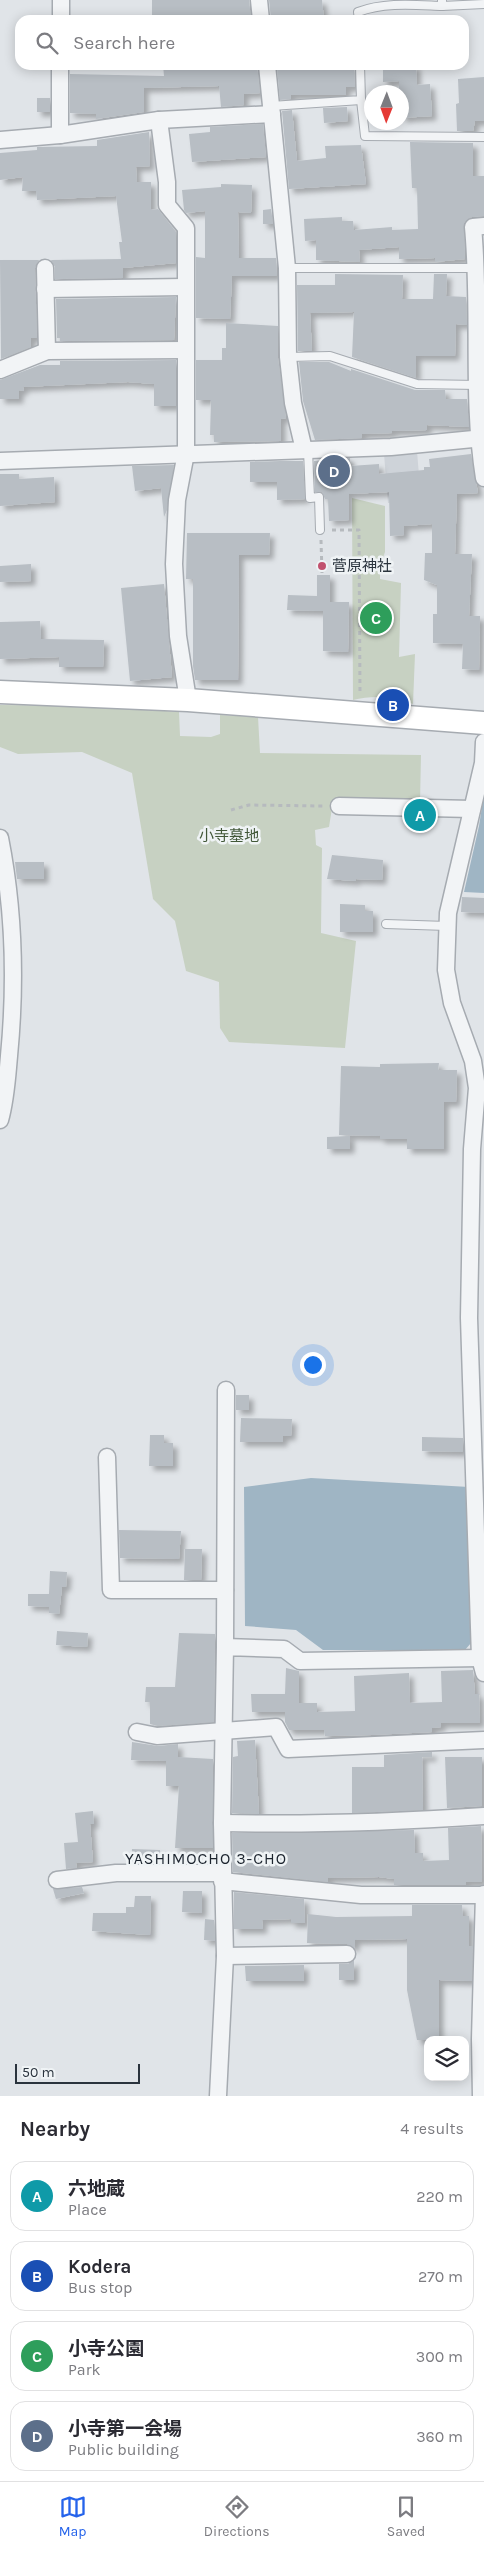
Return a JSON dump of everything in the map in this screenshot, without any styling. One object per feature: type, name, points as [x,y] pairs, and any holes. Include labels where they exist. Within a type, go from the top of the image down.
[{"type":"street","points":[[61,0],[61,15]]},
{"type":"street","points":[[259,0],[260,15]]},
{"type":"street","points":[[60,70],[60,135]]},
{"type":"street","points":[[267,70],[287,268],[288,357],[293,403],[306,450]]},
{"type":"street","points":[[0,140],[60,135],[159,120],[272,110]]},
{"type":"street","points":[[159,120],[167,182],[167,205],[186,228],[186,453],[177,500],[174,564],[178,636],[188,700]]},
{"type":"street","points":[[484,226],[473,227],[477,268],[478,386],[484,478]]},
{"type":"street","points":[[45,268],[47,350]]},
{"type":"street","points":[[45,290],[185,287]]},
{"type":"street","points":[[0,370],[47,350],[185,350]]},
{"type":"street","points":[[0,461],[186,453],[392,448],[481,438]]},
{"type":"street","points":[[0,692],[188,700],[484,723]]},
{"type":"street","points":[[225,1647],[284,1649],[300,1661],[482,1666],[469,1318],[472,1149],[477,1088],[473,1061],[452,1003],[446,970],[447,926],[482,763],[484,742]]},
{"type":"street","points":[[339,806],[472,808]]},
{"type":"street","points":[[0,838],[6,869],[14,979],[11,1038],[4,1105],[0,1120]]},
{"type":"street","points":[[218,2096],[225,1956],[222,1877],[222,1731],[225,1647],[226,1390]]},
{"type":"street","points":[[108,1457],[111,1590],[225,1590]]},
{"type":"street","points":[[137,1732],[157,1736],[276,1728],[288,1749],[484,1740]]},
{"type":"street","points":[[222,1823],[295,1825],[399,1822],[484,1816]]},
{"type":"street","points":[[57,1880],[116,1873],[222,1877],[361,1895],[484,1895],[480,2039],[481,2096]]},
{"type":"street","points":[[225,1956],[347,1954]]},
{"type":"lane","points":[[358,15],[358,12],[382,5],[484,4]]},
{"type":"lane","points":[[360,70],[365,136],[484,137]]},
{"type":"lane","points":[[272,110],[362,100]]},
{"type":"lane","points":[[287,268],[477,268]]},
{"type":"lane","points":[[288,357],[330,356],[417,384],[478,386]]},
{"type":"lane","points":[[306,450],[310,498],[319,497],[320,530]]},
{"type":"lane","points":[[386,924],[447,926]]},
{"type":"path","points":[[320,530],[359,530],[360,698]]},
{"type":"path","points":[[321,540],[322,573]]},
{"type":"path","points":[[231,810],[249,806],[339,806]]},
{"type":"shaded area","points":[[417,451],[421,500],[388,503],[384,454]]},
{"type":"green space","points":[[352,498],[385,506],[385,552],[380,566],[380,579],[401,583],[399,657],[415,654],[413,704],[399,699],[384,697],[368,697],[353,700]]},
{"type":"green space","name":"小寺墓地","points":[[0,705],[100,706],[179,712],[180,736],[211,737],[220,734],[220,715],[258,717],[260,753],[421,755],[420,803],[333,802],[329,827],[315,830],[316,845],[322,848],[321,933],[356,941],[345,1048],[229,1042],[220,1028],[219,982],[186,971],[175,921],[153,899],[132,773],[82,752],[18,754],[0,747]]},
{"type":"water","points":[[484,794],[484,893],[464,892],[479,826]]},
{"type":"water","points":[[311,1478],[469,1487],[471,1643],[465,1650],[323,1650],[296,1630],[245,1626],[244,1487]]},
{"type":"building","points":[[152,0],[249,0],[250,15],[152,15]]},
{"type":"building","points":[[269,0],[322,0],[324,15],[270,15]]},
{"type":"building","points":[[163,70],[258,70],[260,93],[244,94],[244,105],[221,107],[219,86],[144,88],[144,112],[96,119],[96,114],[70,113],[70,74],[164,76]]},
{"type":"building","points":[[277,70],[354,70],[355,87],[346,87],[346,95],[291,95],[291,99],[280,100]]},
{"type":"building","points":[[383,70],[416,70],[417,85],[430,84],[432,116],[409,118],[409,85],[399,85],[399,81],[383,82]]},
{"type":"building","points":[[484,77],[484,121],[475,121],[473,131],[457,131],[456,104],[459,103],[458,79]]},
{"type":"building","points":[[37,98],[50,98],[50,112],[37,112]]},
{"type":"building","points":[[347,107],[348,121],[324,123],[323,108]]},
{"type":"building","points":[[292,110],[297,161],[326,158],[325,146],[361,145],[366,184],[289,189],[282,111]]},
{"type":"building","points":[[263,124],[266,157],[192,162],[189,134],[210,132],[210,127]]},
{"type":"building","points":[[149,132],[150,166],[136,167],[137,182],[151,182],[151,210],[158,209],[176,232],[176,263],[123,268],[123,278],[55,279],[55,267],[51,260],[121,259],[119,242],[122,242],[116,196],[37,200],[36,191],[22,191],[23,177],[0,180],[0,153],[37,150],[37,147],[97,146],[97,140]]},
{"type":"building","points":[[410,142],[473,143],[473,176],[484,176],[484,216],[472,217],[464,223],[465,259],[435,262],[435,258],[399,259],[399,247],[359,250],[360,262],[316,260],[316,240],[305,241],[304,219],[342,217],[342,221],[353,221],[354,230],[392,227],[392,230],[418,229],[417,188],[412,188]]},
{"type":"building","points":[[221,184],[252,185],[251,213],[238,212],[239,258],[276,258],[277,276],[232,276],[230,319],[196,318],[196,257],[205,258],[205,211],[186,213],[182,190],[221,187]]},
{"type":"building","points":[[271,209],[273,224],[263,224],[263,210]]},
{"type":"building","points":[[0,260],[39,260],[35,268],[37,338],[31,338],[31,347],[1,359]]},
{"type":"building","points":[[335,274],[403,275],[402,299],[433,299],[434,274],[447,274],[446,296],[466,297],[467,325],[456,324],[455,356],[416,356],[416,378],[352,357],[354,312],[310,313],[312,351],[298,351],[297,285],[335,285]]},
{"type":"building","points":[[176,297],[174,340],[60,341],[60,338],[57,338],[56,299]]},
{"type":"building","points":[[226,323],[278,326],[278,358],[286,418],[281,419],[281,441],[214,442],[214,435],[210,435],[211,400],[196,400],[196,360],[222,360],[222,348],[226,348]]},
{"type":"building","points":[[176,360],[176,406],[154,406],[154,384],[128,382],[23,387],[24,391],[19,390],[19,399],[0,399],[0,380],[40,365],[60,365],[60,361]]},
{"type":"building","points":[[299,362],[329,362],[351,371],[351,369],[415,390],[445,390],[446,399],[467,399],[469,427],[427,425],[427,430],[362,434],[362,438],[315,440],[303,401]]},
{"type":"building","points":[[471,454],[478,493],[457,494],[455,554],[472,554],[469,616],[480,616],[479,670],[462,669],[463,644],[433,643],[433,614],[437,614],[437,585],[424,580],[425,553],[432,553],[432,524],[404,526],[404,535],[390,536],[389,492],[349,494],[349,520],[329,521],[328,499],[325,499],[322,492],[315,492],[314,461],[350,458],[350,466],[379,464],[379,474],[424,470],[424,467],[430,467],[429,459]]},
{"type":"building","points":[[303,461],[305,499],[277,500],[277,482],[250,482],[250,462]]},
{"type":"building","points":[[174,465],[167,510],[164,517],[161,488],[135,491],[132,466]]},
{"type":"building","points":[[0,474],[19,474],[19,479],[54,477],[55,502],[0,506]]},
{"type":"building","points":[[187,533],[270,533],[269,555],[239,555],[238,680],[195,680],[193,666],[193,579],[186,579]]},
{"type":"building","points":[[31,564],[31,581],[0,582],[0,566]]},
{"type":"building","points":[[317,575],[330,575],[330,602],[349,602],[348,652],[323,651],[323,611],[287,610],[288,595],[317,596]]},
{"type":"building","points":[[164,584],[172,677],[130,681],[121,588]]},
{"type":"building","points":[[40,621],[41,639],[104,640],[103,667],[59,667],[59,657],[0,659],[0,622]]},
{"type":"building","points":[[332,855],[383,860],[382,880],[327,879]]},
{"type":"building","points":[[15,862],[44,862],[44,879],[17,879]]},
{"type":"building","points":[[462,897],[484,898],[484,913],[461,912]]},
{"type":"building","points":[[340,904],[365,905],[365,911],[373,911],[373,932],[340,932]]},
{"type":"building","points":[[439,1063],[438,1070],[457,1070],[456,1102],[444,1102],[444,1149],[407,1149],[407,1139],[380,1139],[380,1136],[339,1135],[341,1066],[380,1067],[380,1064]]},
{"type":"building","points":[[350,1136],[350,1149],[327,1149],[327,1137]]},
{"type":"building","points":[[236,1395],[249,1395],[249,1410],[236,1410]]},
{"type":"building","points":[[241,1418],[292,1419],[291,1436],[283,1436],[283,1442],[240,1442]]},
{"type":"building","points":[[150,1435],[164,1435],[164,1443],[173,1443],[173,1466],[149,1466]]},
{"type":"building","points":[[422,1437],[463,1438],[463,1452],[422,1451]]},
{"type":"building","points":[[119,1530],[181,1531],[179,1559],[120,1558]]},
{"type":"building","points":[[185,1549],[202,1549],[201,1580],[184,1580]]},
{"type":"building","points":[[50,1571],[67,1572],[66,1587],[62,1587],[59,1614],[49,1613],[49,1607],[28,1606],[28,1594],[49,1594]]},
{"type":"building","points":[[57,1631],[88,1633],[87,1647],[56,1645]]},
{"type":"building","points":[[179,1633],[215,1634],[214,1722],[158,1726],[150,1724],[150,1702],[145,1702],[146,1687],[175,1687]]},
{"type":"building","points":[[286,1668],[299,1671],[299,1703],[317,1703],[317,1712],[355,1711],[354,1676],[409,1673],[410,1703],[442,1702],[441,1671],[473,1670],[475,1694],[479,1694],[480,1723],[441,1723],[441,1727],[432,1728],[432,1732],[372,1735],[325,1736],[324,1730],[289,1730],[285,1722],[285,1712],[252,1712],[251,1694],[285,1694]]},
{"type":"building","points":[[255,1740],[259,1814],[232,1813],[233,1757],[238,1756],[237,1741]]},
{"type":"building","points":[[132,1742],[158,1746],[178,1744],[178,1757],[213,1759],[213,1848],[175,1848],[179,1786],[166,1786],[166,1761],[131,1760]]},
{"type":"building","points":[[432,1752],[432,1757],[422,1757],[423,1810],[352,1813],[352,1767],[384,1767],[384,1755]]},
{"type":"building","points":[[445,1757],[482,1757],[482,1806],[447,1808]]},
{"type":"building","points":[[93,1811],[94,1824],[90,1824],[93,1862],[76,1863],[77,1868],[66,1869],[64,1843],[78,1842],[75,1813]]},
{"type":"building","points":[[481,1826],[482,1882],[466,1882],[466,1885],[394,1885],[394,1879],[379,1877],[328,1878],[328,1882],[233,1872],[232,1833],[414,1830],[415,1853],[423,1853],[423,1861],[449,1860],[448,1828]]},
{"type":"building","points":[[132,1849],[160,1850],[160,1863],[131,1863]]},
{"type":"building","points":[[82,1887],[84,1893],[56,1899],[53,1889]]},
{"type":"building","points":[[183,1891],[202,1891],[202,1913],[182,1912]]},
{"type":"building","points":[[234,1892],[304,1899],[305,1923],[291,1923],[291,1919],[262,1920],[263,1929],[234,1929]]},
{"type":"building","points":[[135,1896],[151,1896],[150,1935],[92,1931],[93,1913],[126,1913],[126,1907],[134,1907]]},
{"type":"building","points":[[412,1905],[462,1905],[463,1916],[469,1916],[469,1946],[473,1946],[472,1981],[439,1980],[439,2036],[424,2036],[424,2040],[417,2040],[407,1990],[407,1939],[355,1940],[355,1948],[347,1944],[307,1943],[308,1914],[336,1917],[412,1916]]},
{"type":"building","points":[[205,1919],[214,1920],[215,1941],[204,1940]]},
{"type":"building","points":[[354,1960],[354,1980],[339,1980],[339,1964],[348,1964]]},
{"type":"building","points":[[304,1965],[304,1981],[246,1981],[245,1966]]},
{"type":"place","name":"小寺第一会場","points":[[334,471]]},
{"type":"place","name":"菅原神社","points":[[322,566]]},
{"type":"place","name":"小寺公園","points":[[376,618]]},
{"type":"place","name":"Kodera","points":[[393,705]]},
{"type":"place","name":"六地蔵","points":[[420,815]]},
{"type":"district","name":"YASHIMOCHO 3-CHO","points":[[206,1858]]}]
